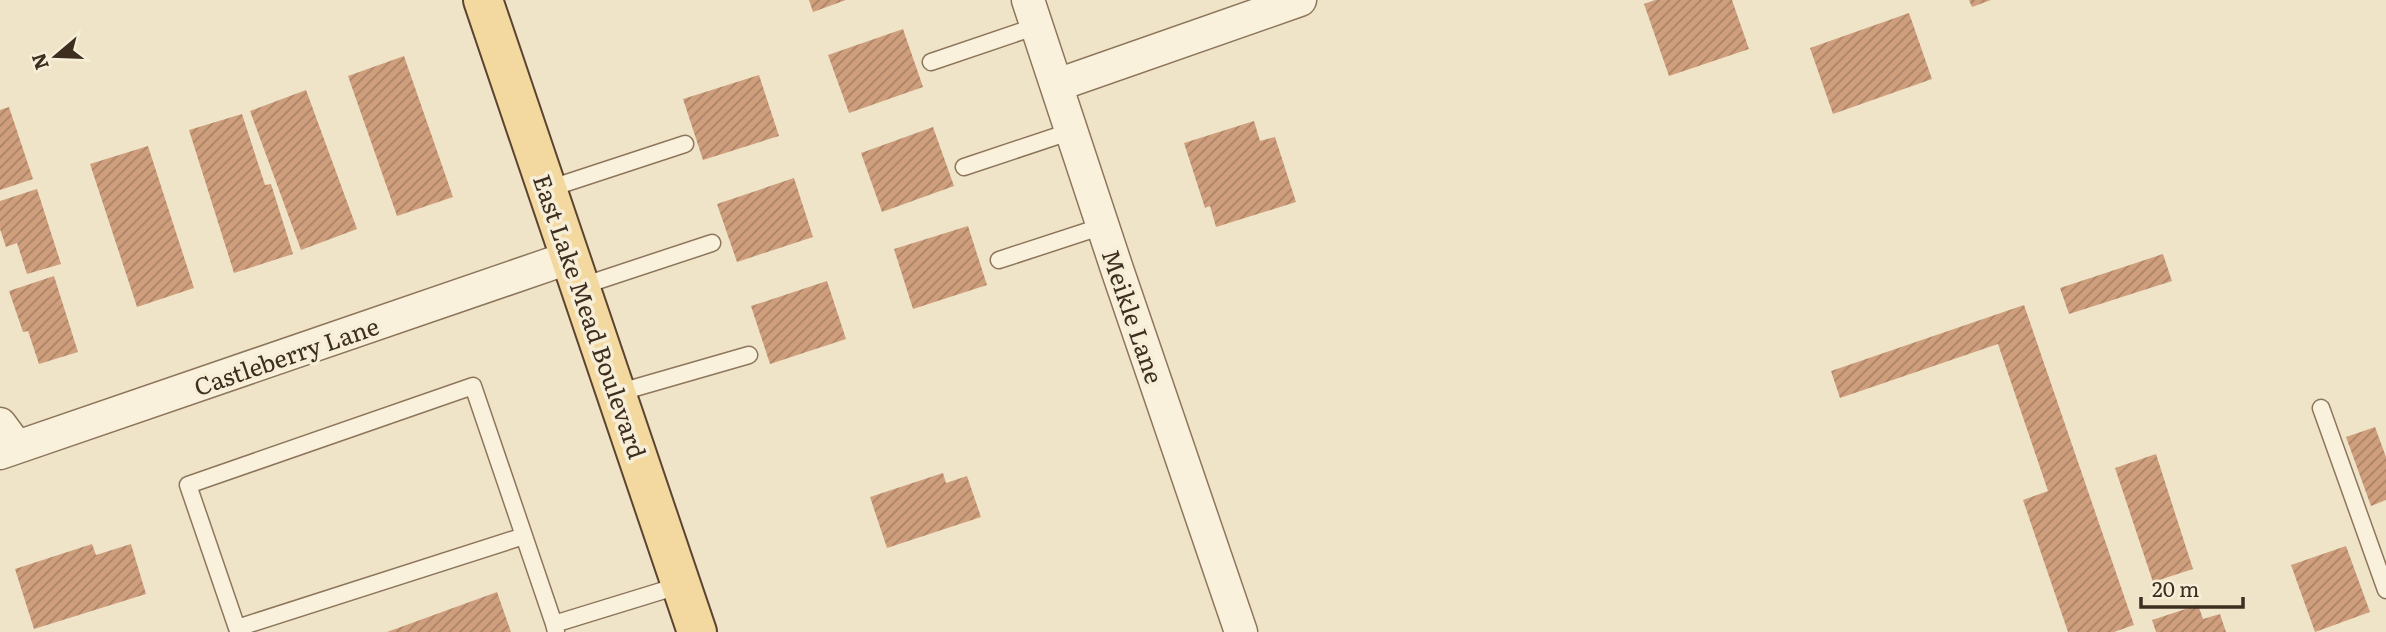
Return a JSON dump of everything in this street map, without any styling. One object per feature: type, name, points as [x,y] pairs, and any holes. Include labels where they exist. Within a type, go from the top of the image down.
[{"type":"main road","name":"East Lake Mead Boulevard","points":[[483,0],[697,632]]},
{"type":"street","points":[[1057,85],[1300,0]]},
{"type":"street","name":"Meikle Lane","points":[[1033,13],[1241,632]]},
{"type":"street","name":"Castleberry Lane","points":[[6,441],[577,272]]},
{"type":"lane","points":[[931,62],[1033,13]]},
{"type":"lane","points":[[964,167],[1072,131]]},
{"type":"lane","points":[[548,189],[685,144]]},
{"type":"lane","points":[[999,260],[1103,226]]},
{"type":"lane","points":[[577,272],[712,243]]},
{"type":"lane","points":[[617,393],[749,355]]},
{"type":"lane","points":[[524,536],[237,628],[188,485],[473,386],[524,536],[555,628],[681,585]]},
{"type":"lane","points":[[2321,408],[2386,590]]},
{"type":"building","points":[[809,0],[846,0],[813,12]]},
{"type":"building","points":[[1655,0],[1732,0],[1749,49],[1669,76],[1644,4]]},
{"type":"building","points":[[1969,0],[1991,0],[1972,7]]},
{"type":"building","points":[[1909,13],[1932,79],[1833,114],[1810,48]]},
{"type":"building","points":[[903,29],[923,87],[849,113],[828,55]]},
{"type":"building","points":[[404,56],[453,197],[397,216],[348,76]]},
{"type":"building","points":[[759,75],[779,136],[703,160],[683,99]]},
{"type":"building","points":[[306,90],[357,229],[301,250],[250,111]]},
{"type":"building","points":[[9,107],[33,179],[0,190],[0,110]]},
{"type":"building","points":[[242,114],[265,185],[271,184],[293,254],[234,273],[189,130]]},
{"type":"building","points":[[1254,121],[1260,141],[1275,137],[1296,202],[1216,227],[1210,206],[1205,208],[1184,143]]},
{"type":"building","points":[[933,127],[954,186],[882,212],[861,153]]},
{"type":"building","points":[[148,146],[194,288],[137,307],[90,164]]},
{"type":"building","points":[[794,178],[813,237],[737,262],[717,204]]},
{"type":"building","points":[[37,189],[61,264],[27,274],[17,243],[6,247],[0,229],[0,201]]},
{"type":"building","points":[[968,226],[987,285],[913,309],[894,249]]},
{"type":"building","points":[[2163,254],[2172,281],[2069,314],[2060,288]]},
{"type":"building","points":[[54,276],[78,352],[39,364],[28,331],[23,332],[9,291]]},
{"type":"building","points":[[827,281],[846,339],[770,364],[751,306]]},
{"type":"building","points":[[2024,305],[2134,625],[2114,632],[2068,632],[2023,500],[2048,491],[1998,344],[1840,398],[1831,371]]},
{"type":"building","points":[[2375,427],[2386,457],[2386,500],[2371,506],[2346,437]]},
{"type":"building","points":[[2156,454],[2193,569],[2153,582],[2115,468]]},
{"type":"building","points":[[943,473],[946,483],[967,476],[981,517],[887,548],[870,497]]},
{"type":"building","points":[[92,544],[96,555],[131,544],[146,594],[34,629],[15,569]]},
{"type":"building","points":[[2346,546],[2370,612],[2315,632],[2291,565]]},
{"type":"building","points":[[497,592],[511,632],[387,632]]},
{"type":"building","points":[[2198,605],[2203,619],[2220,614],[2226,632],[2156,632],[2152,620]]}]
